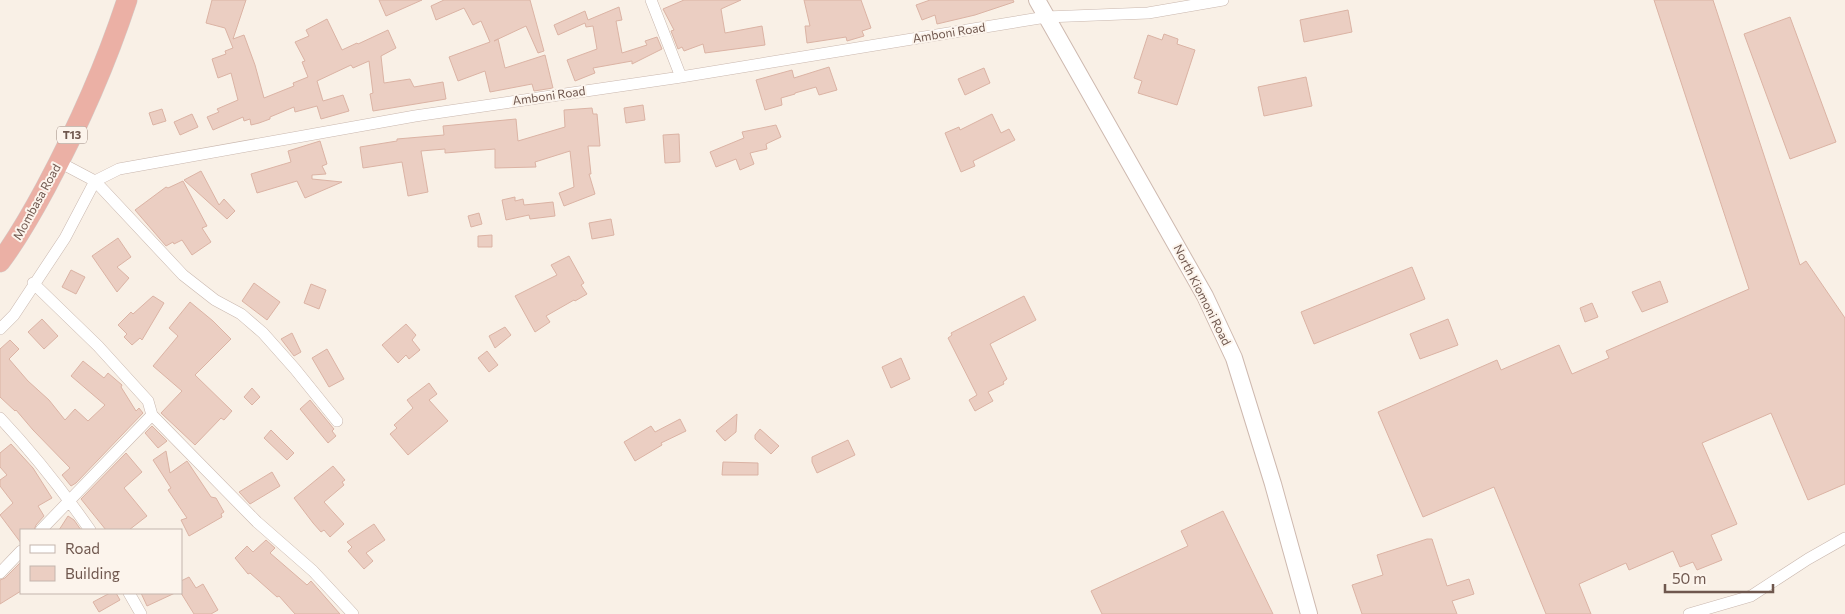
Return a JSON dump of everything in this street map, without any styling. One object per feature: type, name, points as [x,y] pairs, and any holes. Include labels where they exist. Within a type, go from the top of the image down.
[{"type":"highway","name":"Mombasa Road","points":[[0,262],[17,240],[59,162],[90,95],[127,0]]},
{"type":"main road","name":"North Kiomoni Road","points":[[1037,0],[1205,296],[1234,358],[1273,484],[1309,614]]},
{"type":"street","points":[[651,0],[681,77]]},
{"type":"street","name":"Amboni Road","points":[[95,181],[119,170],[415,116],[681,77],[1046,17],[1148,13],[1223,0]]},
{"type":"street","points":[[59,162],[95,181],[183,275],[215,300],[241,314],[263,333],[337,420]]},
{"type":"street","points":[[0,328],[14,315],[33,283],[65,238],[95,181]]},
{"type":"street","points":[[33,283],[98,346],[148,401],[152,415],[257,522],[313,571],[354,614]]},
{"type":"street","points":[[42,529],[152,415]]},
{"type":"street","points":[[0,418],[70,500],[89,529]]},
{"type":"street","points":[[1689,614],[1752,596],[1808,559],[1845,538]]},
{"type":"street","points":[[0,573],[20,552]]},
{"type":"street","points":[[130,594],[141,614]]},
{"type":"building","points":[[212,0],[246,0],[233,39],[244,35],[264,98],[294,86],[293,83],[308,77],[302,62],[305,61],[295,42],[309,36],[306,30],[327,19],[342,50],[388,30],[396,48],[381,56],[384,83],[410,79],[414,87],[443,82],[446,99],[373,111],[370,94],[373,93],[369,61],[353,68],[351,65],[317,81],[323,101],[343,95],[349,111],[321,119],[317,106],[295,112],[294,107],[259,123],[251,125],[250,119],[244,121],[243,117],[213,130],[207,117],[219,112],[217,109],[238,100],[231,73],[218,78],[212,59],[226,54],[225,51],[233,48],[225,28],[206,23]]},
{"type":"building","points":[[379,0],[422,0],[386,16]]},
{"type":"building","points":[[444,0],[530,0],[544,51],[538,53],[526,26],[498,39],[505,68],[545,55],[553,88],[534,91],[532,84],[490,92],[485,71],[458,81],[449,57],[490,42],[481,21],[473,25],[464,8],[436,20],[431,6]]},
{"type":"building","points":[[684,0],[741,0],[721,9],[725,33],[762,26],[765,45],[705,53],[703,44],[684,51],[682,47],[678,49],[671,31],[674,30],[663,9]]},
{"type":"building","points":[[804,0],[861,0],[871,28],[862,31],[864,36],[847,41],[846,37],[807,43],[805,26],[810,26]]},
{"type":"building","points":[[930,0],[1013,0],[1014,2],[975,15],[937,24],[935,15],[922,20],[916,5]]},
{"type":"building","points":[[1654,0],[1713,0],[1800,265],[1806,261],[1845,318],[1845,484],[1808,500],[1771,413],[1702,443],[1737,524],[1711,535],[1722,560],[1697,570],[1693,562],[1680,567],[1673,551],[1629,570],[1626,563],[1579,584],[1591,614],[1546,614],[1494,487],[1423,517],[1378,412],[1497,360],[1501,370],[1559,345],[1572,374],[1609,358],[1606,351],[1749,289]]},
{"type":"building","points":[[619,7],[622,20],[616,21],[622,53],[647,45],[645,41],[657,37],[662,49],[632,64],[632,61],[593,68],[595,73],[575,81],[567,60],[597,49],[593,26],[586,27],[585,23],[558,35],[554,25],[585,11],[588,20]]},
{"type":"building","points":[[1348,10],[1352,32],[1304,42],[1300,20]]},
{"type":"building","points":[[1790,17],[1836,142],[1790,159],[1744,34]]},
{"type":"building","points":[[1164,34],[1178,39],[1177,44],[1195,50],[1177,105],[1138,93],[1142,81],[1134,78],[1148,35],[1162,40]]},
{"type":"building","points":[[829,67],[837,90],[819,95],[816,87],[781,98],[782,105],[765,110],[756,80],[792,70],[794,78]]},
{"type":"building","points":[[984,68],[990,83],[965,95],[958,79]]},
{"type":"building","points":[[1306,77],[1312,106],[1264,116],[1258,87]]},
{"type":"building","points":[[643,105],[645,120],[626,123],[624,108]]},
{"type":"building","points":[[592,108],[593,114],[597,114],[600,146],[588,146],[591,174],[589,174],[595,194],[564,206],[559,193],[574,187],[570,151],[535,162],[536,167],[495,168],[495,149],[445,153],[445,149],[421,151],[428,192],[408,196],[402,162],[363,168],[360,147],[397,141],[397,139],[444,135],[443,126],[516,119],[518,141],[565,127],[564,110]]},
{"type":"building","points":[[162,109],[166,121],[153,125],[149,113]]},
{"type":"building","points":[[192,114],[198,127],[180,135],[174,122]]},
{"type":"building","points":[[992,114],[1001,133],[1009,129],[1015,140],[973,161],[975,166],[961,172],[945,133],[959,127],[960,130]]},
{"type":"building","points":[[776,125],[781,137],[766,144],[767,149],[750,153],[754,164],[740,170],[736,159],[716,167],[710,152],[744,138],[742,132]]},
{"type":"building","points":[[679,134],[680,162],[665,163],[663,135]]},
{"type":"building","points":[[320,141],[327,164],[322,166],[326,174],[312,175],[312,179],[342,182],[305,198],[297,181],[257,193],[251,174],[291,162],[288,151]]},
{"type":"building","points":[[201,171],[219,205],[224,199],[235,211],[227,219],[184,180]]},
{"type":"building","points":[[183,181],[207,226],[202,228],[211,242],[192,255],[182,240],[166,246],[135,210],[166,187],[168,188]]},
{"type":"building","points":[[515,197],[515,201],[523,199],[524,205],[553,202],[555,216],[530,219],[529,215],[506,220],[502,200]]},
{"type":"building","points":[[479,213],[482,224],[471,227],[468,216]]},
{"type":"building","points":[[611,219],[614,235],[592,239],[589,223]]},
{"type":"building","points":[[492,235],[492,247],[478,247],[478,236]]},
{"type":"building","points":[[118,238],[131,257],[117,267],[129,278],[117,292],[92,256]]},
{"type":"building","points":[[569,256],[584,283],[581,285],[587,294],[546,316],[550,322],[535,332],[515,296],[557,275],[551,265]]},
{"type":"building","points":[[1412,267],[1425,299],[1314,344],[1301,312]]},
{"type":"building","points":[[71,270],[85,277],[76,294],[62,287]]},
{"type":"building","points":[[1660,281],[1668,302],[1642,312],[1632,292]]},
{"type":"building","points":[[254,283],[280,302],[267,320],[242,301]]},
{"type":"building","points":[[311,284],[326,290],[319,309],[304,303]]},
{"type":"building","points":[[153,296],[164,303],[142,340],[140,338],[132,345],[124,337],[127,334],[118,325],[131,312],[133,314]]},
{"type":"building","points":[[1024,296],[1036,320],[990,344],[1007,379],[1003,382],[1004,384],[988,392],[993,401],[975,411],[969,400],[977,395],[948,338],[952,335],[951,333]]},
{"type":"building","points":[[190,302],[231,339],[195,375],[232,411],[224,420],[221,418],[195,445],[161,413],[182,391],[153,366],[178,336],[169,328]]},
{"type":"building","points":[[1592,303],[1598,317],[1585,322],[1580,308]]},
{"type":"building","points":[[42,319],[58,336],[44,349],[28,332]]},
{"type":"building","points":[[1448,319],[1458,345],[1420,359],[1410,334]]},
{"type":"building","points":[[406,324],[416,335],[412,340],[420,350],[409,359],[406,355],[398,363],[382,345]]},
{"type":"building","points":[[505,327],[511,335],[495,348],[489,336]]},
{"type":"building","points":[[292,333],[301,352],[294,356],[281,339]]},
{"type":"building","points":[[10,340],[19,349],[9,359],[28,381],[49,400],[65,420],[75,409],[88,421],[105,405],[71,376],[83,361],[104,378],[108,373],[122,385],[121,387],[136,411],[139,408],[143,413],[71,486],[62,475],[70,468],[16,410],[0,397],[0,349]]},
{"type":"building","points":[[327,349],[344,379],[329,387],[312,358]]},
{"type":"building","points":[[487,351],[498,365],[489,372],[478,358]]},
{"type":"building","points":[[901,358],[910,379],[891,388],[882,367]]},
{"type":"building","points":[[429,383],[437,394],[429,400],[448,421],[408,455],[390,434],[397,428],[394,425],[413,408],[407,400]]},
{"type":"building","points":[[252,388],[260,397],[252,405],[244,397]]},
{"type":"building","points":[[310,400],[334,429],[332,431],[336,436],[328,443],[300,409]]},
{"type":"building","points":[[737,414],[736,432],[725,441],[716,431]]},
{"type":"building","points":[[680,419],[686,431],[661,443],[662,445],[635,461],[624,442],[651,426],[655,432]]},
{"type":"building","points":[[152,426],[167,441],[158,448],[145,433]]},
{"type":"building","points":[[760,429],[779,446],[771,454],[755,439],[755,435]]},
{"type":"building","points":[[271,430],[294,453],[287,460],[264,438]]},
{"type":"building","points":[[848,440],[855,455],[817,473],[812,457]]},
{"type":"building","points":[[11,444],[33,468],[52,498],[38,506],[44,516],[34,529],[20,529],[20,542],[0,515],[13,503],[0,486],[0,480],[7,475],[0,467],[0,453]]},
{"type":"building","points":[[166,451],[170,473],[187,461],[211,497],[216,498],[224,512],[221,514],[222,517],[189,536],[181,520],[187,518],[168,490],[171,488],[153,460]]},
{"type":"building","points":[[126,453],[142,472],[124,488],[147,516],[130,529],[105,529],[81,499]]},
{"type":"building","points":[[723,462],[758,463],[758,475],[722,475]]},
{"type":"building","points":[[333,466],[345,480],[342,482],[344,485],[324,502],[344,524],[330,537],[324,530],[321,532],[294,498]]},
{"type":"building","points":[[272,472],[280,486],[250,504],[239,492]]},
{"type":"building","points":[[1223,511],[1273,614],[1102,614],[1091,591],[1188,546],[1181,531]]},
{"type":"building","points":[[68,516],[74,520],[80,529],[60,529]]},
{"type":"building","points":[[374,524],[385,540],[366,553],[373,561],[364,569],[348,551],[352,547],[347,542]]},
{"type":"building","points":[[1432,539],[1447,586],[1469,579],[1474,594],[1452,601],[1457,614],[1362,614],[1352,585],[1383,575],[1377,555]]},
{"type":"building","points":[[266,540],[275,548],[270,553],[307,585],[311,581],[340,614],[295,614],[279,596],[277,597],[250,573],[248,574],[235,558],[247,546],[253,552]]},
{"type":"building","points":[[20,563],[20,592],[0,604],[0,580],[5,578]]},
{"type":"building","points":[[189,577],[196,588],[203,584],[218,610],[211,614],[194,614],[182,594],[182,580]]},
{"type":"building","points":[[108,594],[117,594],[120,600],[99,612],[93,602]]},
{"type":"building","points":[[141,594],[173,594],[147,606]]}]
